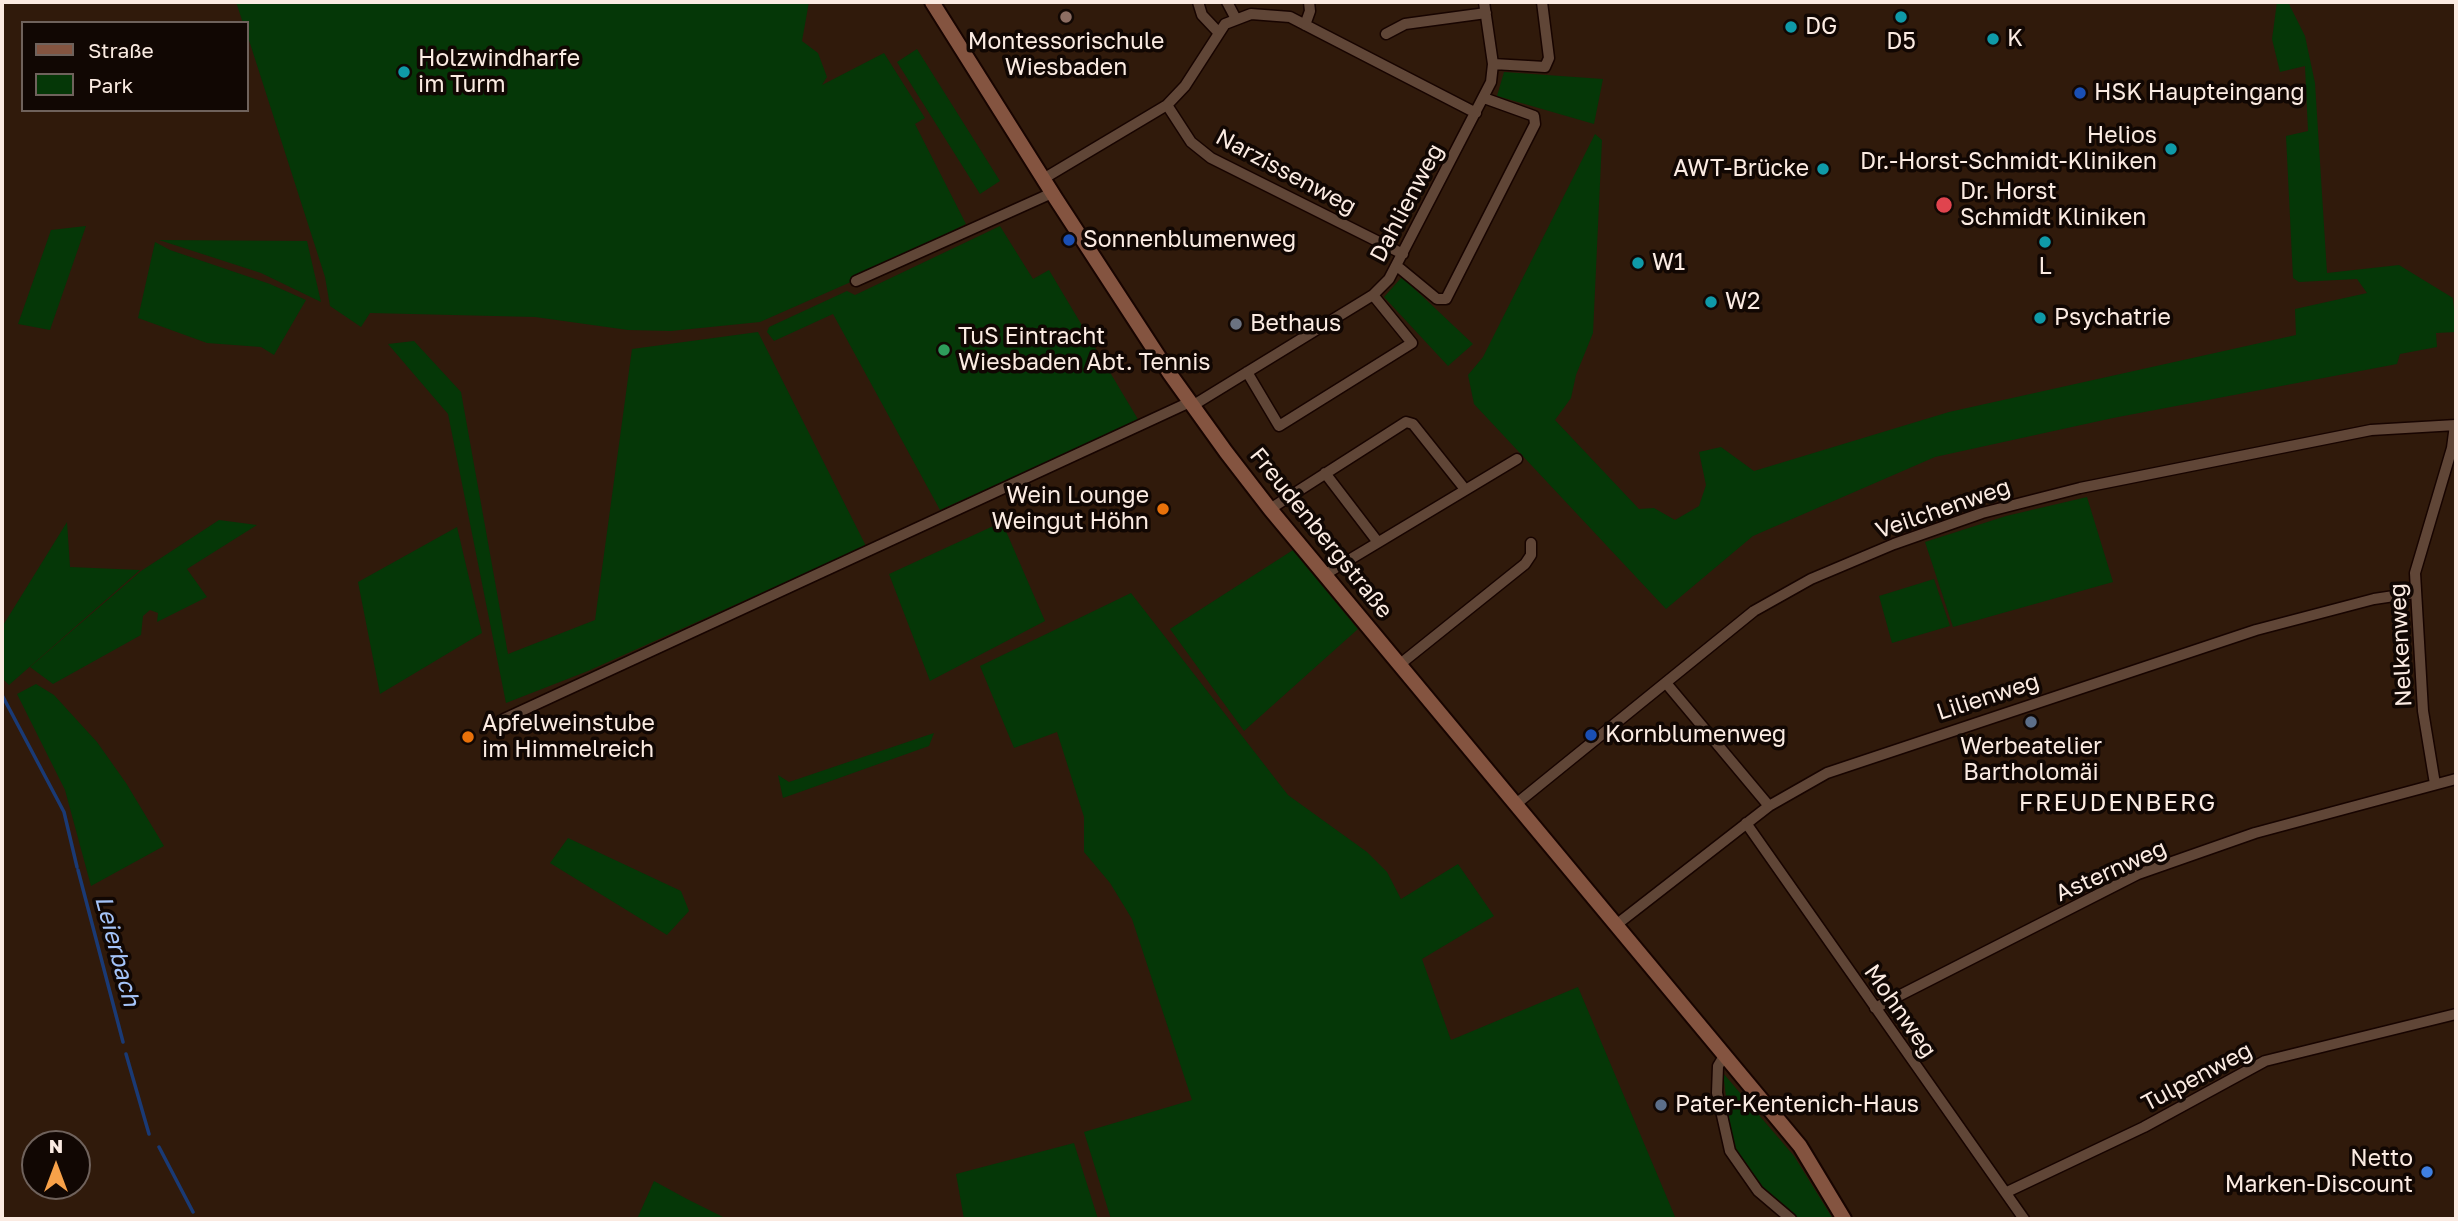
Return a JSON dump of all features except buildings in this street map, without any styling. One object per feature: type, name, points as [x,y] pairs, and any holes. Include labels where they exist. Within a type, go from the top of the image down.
[{"type":"street","name":"Freudenbergstraße","points":[[932,2],[1042,179],[1191,404],[1270,509],[1324,575],[1800,1146],[1843,1219]]},
{"type":"street","points":[[1198,2],[1202,15],[1219,33]]},
{"type":"street","points":[[1227,2],[1236,19]]},
{"type":"street","points":[[1305,25],[1310,11],[1309,2]]},
{"type":"street","points":[[1493,64],[1545,67],[1549,58],[1549,44],[1542,2]]},
{"type":"street","points":[[1386,34],[1405,24],[1485,7]]},
{"type":"street","name":"Dahlienweg","points":[[504,719],[1191,404],[1373,295],[1397,266],[1484,98],[1493,64],[1485,7]]},
{"type":"street","points":[[1042,179],[1167,105],[1185,86],[1219,33],[1236,19],[1265,13],[1290,17],[1476,113]]},
{"type":"street","points":[[1397,266],[1437,299],[1446,299],[1535,124],[1534,116],[1484,98]]},
{"type":"street","name":"Narzissenweg","points":[[1167,105],[1191,142],[1211,158],[1403,254]]},
{"type":"street","points":[[856,281],[1052,193]]},
{"type":"street","points":[[1247,372],[1279,426],[1412,343],[1373,295]]},
{"type":"street","points":[[1270,509],[1325,472],[1410,422],[1464,488]]},
{"type":"street","name":"Nelkenweg","points":[[2435,784],[2423,711],[2414,593],[2420,550],[2452,448],[2456,425]]},
{"type":"street","name":"Veilchenweg","points":[[1516,804],[1754,611],[1781,594],[1894,544],[1982,513],[2080,488],[2371,430],[2456,425]]},
{"type":"street","points":[[1324,575],[1464,488],[1517,459]]},
{"type":"street","points":[[1325,472],[1377,541]]},
{"type":"street","points":[[1399,665],[1525,564],[1531,555],[1531,542]]},
{"type":"street","name":"Lilienweg","points":[[1616,925],[1769,806],[1827,773],[1952,729],[2256,630],[2375,598],[2414,593]]},
{"type":"street","points":[[1666,683],[1769,806]]},
{"type":"street","name":"Asternweg","points":[[1875,1008],[2138,874],[2255,833],[2456,779]]},
{"type":"street","name":"Mohnweg","points":[[1746,823],[2024,1219]]},
{"type":"street","name":"Tulpenweg","points":[[2007,1192],[2144,1127],[2265,1061],[2456,1014]]},
{"type":"street","points":[[1724,1056],[1718,1066],[1717,1093],[1723,1132],[1730,1151],[1758,1191],[1791,1219]]},
{"type":"green space","points":[[236,2],[809,2],[802,41],[818,53],[827,77],[822,85],[884,53],[925,118],[915,124],[966,224],[860,278],[760,322],[671,331],[628,330],[535,317],[370,313],[361,327],[330,306],[325,277],[248,37],[248,21],[242,21]]},
{"type":"green space","points":[[2277,2],[2288,2],[2305,36],[2315,83],[2327,273],[2399,265],[2453,298],[2456,332],[2436,333],[2437,347],[2400,354],[2397,364],[2113,418],[1935,457],[1753,536],[1666,609],[1474,404],[1468,375],[1483,357],[1595,134],[1602,140],[1593,333],[1576,375],[1571,398],[1555,420],[1639,509],[1654,508],[1675,520],[1699,506],[1706,485],[1699,452],[1721,447],[1754,471],[1949,412],[2296,335],[2295,309],[2367,293],[2357,279],[2299,282],[2293,278],[2286,136],[2308,131],[2305,66],[2280,72],[2272,39]]},
{"type":"green space","points":[[917,49],[1000,181],[980,194],[897,62]]},
{"type":"green space","points":[[1504,72],[1603,79],[1594,124],[1497,96]]},
{"type":"green space","points":[[86,226],[50,330],[18,324],[51,230]]},
{"type":"green space","points":[[1000,226],[1033,279],[1049,270],[1139,421],[940,510],[833,314],[774,341],[767,332],[769,327],[847,291],[855,295]]},
{"type":"green space","points":[[159,240],[307,241],[321,302],[261,273]]},
{"type":"green space","points":[[155,242],[306,300],[274,355],[261,347],[207,343],[138,318]]},
{"type":"green space","points":[[1402,277],[1473,344],[1448,366],[1384,297]]},
{"type":"green space","points":[[758,332],[866,546],[588,671],[506,703],[448,414],[388,344],[414,341],[461,392],[508,654],[595,620],[632,349]]},
{"type":"green space","points":[[2087,497],[2113,582],[1953,627],[1925,542],[2006,516]]},
{"type":"green space","points":[[219,520],[257,525],[187,569],[207,597],[157,622],[158,613],[150,610],[143,616],[141,635],[53,684],[30,667],[141,571]]},
{"type":"green space","points":[[67,522],[70,567],[140,570],[9,685],[2,678],[2,627]]},
{"type":"green space","points":[[1002,522],[1045,621],[930,681],[889,574]]},
{"type":"green space","points":[[457,527],[482,633],[380,694],[358,582]]},
{"type":"green space","points":[[1293,550],[1358,629],[1244,731],[1170,629]]},
{"type":"green space","points":[[1934,579],[1950,626],[1892,643],[1879,596]]},
{"type":"green space","points":[[1131,593],[1288,795],[1367,852],[1387,872],[1401,899],[1458,864],[1494,916],[1422,959],[1451,1040],[1578,987],[1676,1219],[1111,1219],[1084,1132],[1192,1100],[1132,919],[1110,883],[1084,852],[1084,817],[1057,732],[1014,748],[980,666]]},
{"type":"green space","points":[[36,684],[54,695],[97,742],[126,783],[164,846],[91,886],[65,790],[17,694]]},
{"type":"green space","points":[[934,733],[929,746],[783,798],[778,775],[789,782]]},
{"type":"green space","points":[[568,838],[681,891],[689,911],[667,935],[550,863]]},
{"type":"green space","points":[[1723,1073],[1794,1156],[1833,1219],[1800,1219],[1781,1208],[1741,1162],[1731,1136]]},
{"type":"green space","points":[[1074,1143],[1098,1219],[964,1219],[956,1174]]},
{"type":"green space","points":[[654,1181],[687,1199],[727,1219],[637,1219]]},
{"type":"waterway","name":"Leierbach","points":[[2,695],[64,812],[77,867]]},
{"type":"waterway","name":"Leierbach","points":[[78,870],[123,1042]]},
{"type":"waterway","name":"Leierbach","points":[[126,1054],[149,1134]]},
{"type":"waterway","name":"Leierbach","points":[[159,1147],[193,1212]]},
{"type":"place","name":"Montessorischule Wiesbaden","points":[[1066,17]]},
{"type":"place","name":"D5","points":[[1901,17]]},
{"type":"place","name":"DG","points":[[1791,27]]},
{"type":"place","name":"K","points":[[1993,39]]},
{"type":"place","name":"Holzwindharfe im Turm","points":[[404,72]]},
{"type":"place","name":"HSK Haupteingang","points":[[2080,93]]},
{"type":"place","name":"Helios Dr.-Horst-Schmidt-Kliniken","points":[[2171,149]]},
{"type":"place","name":"AWT-Brücke","points":[[1823,169]]},
{"type":"place","name":"Dr. Horst Schmidt Kliniken","points":[[1944,205]]},
{"type":"place","name":"Sonnenblumenweg","points":[[1069,240]]},
{"type":"place","name":"L","points":[[2045,242]]},
{"type":"place","name":"W1","points":[[1638,263]]},
{"type":"place","name":"W2","points":[[1711,302]]},
{"type":"place","name":"Psychatrie","points":[[2040,318]]},
{"type":"place","name":"Bethaus","points":[[1236,324]]},
{"type":"place","name":"TuS Eintracht Wiesbaden Abt. Tennis","points":[[944,350]]},
{"type":"place","name":"Wein Lounge Weingut Höhn","points":[[1163,509]]},
{"type":"place","name":"Werbeatelier Bartholomäi","points":[[2031,722]]},
{"type":"place","name":"Kornblumenweg","points":[[1591,735]]},
{"type":"place","name":"Apfelweinstube im Himmelreich","points":[[468,737]]},
{"type":"place","name":"Pater-Kentenich-Haus","points":[[1661,1105]]},
{"type":"place","name":"Netto Marken-Discount","points":[[2427,1172]]},
{"type":"district","name":"FREUDENBERG","points":[[2118,803]]}]
